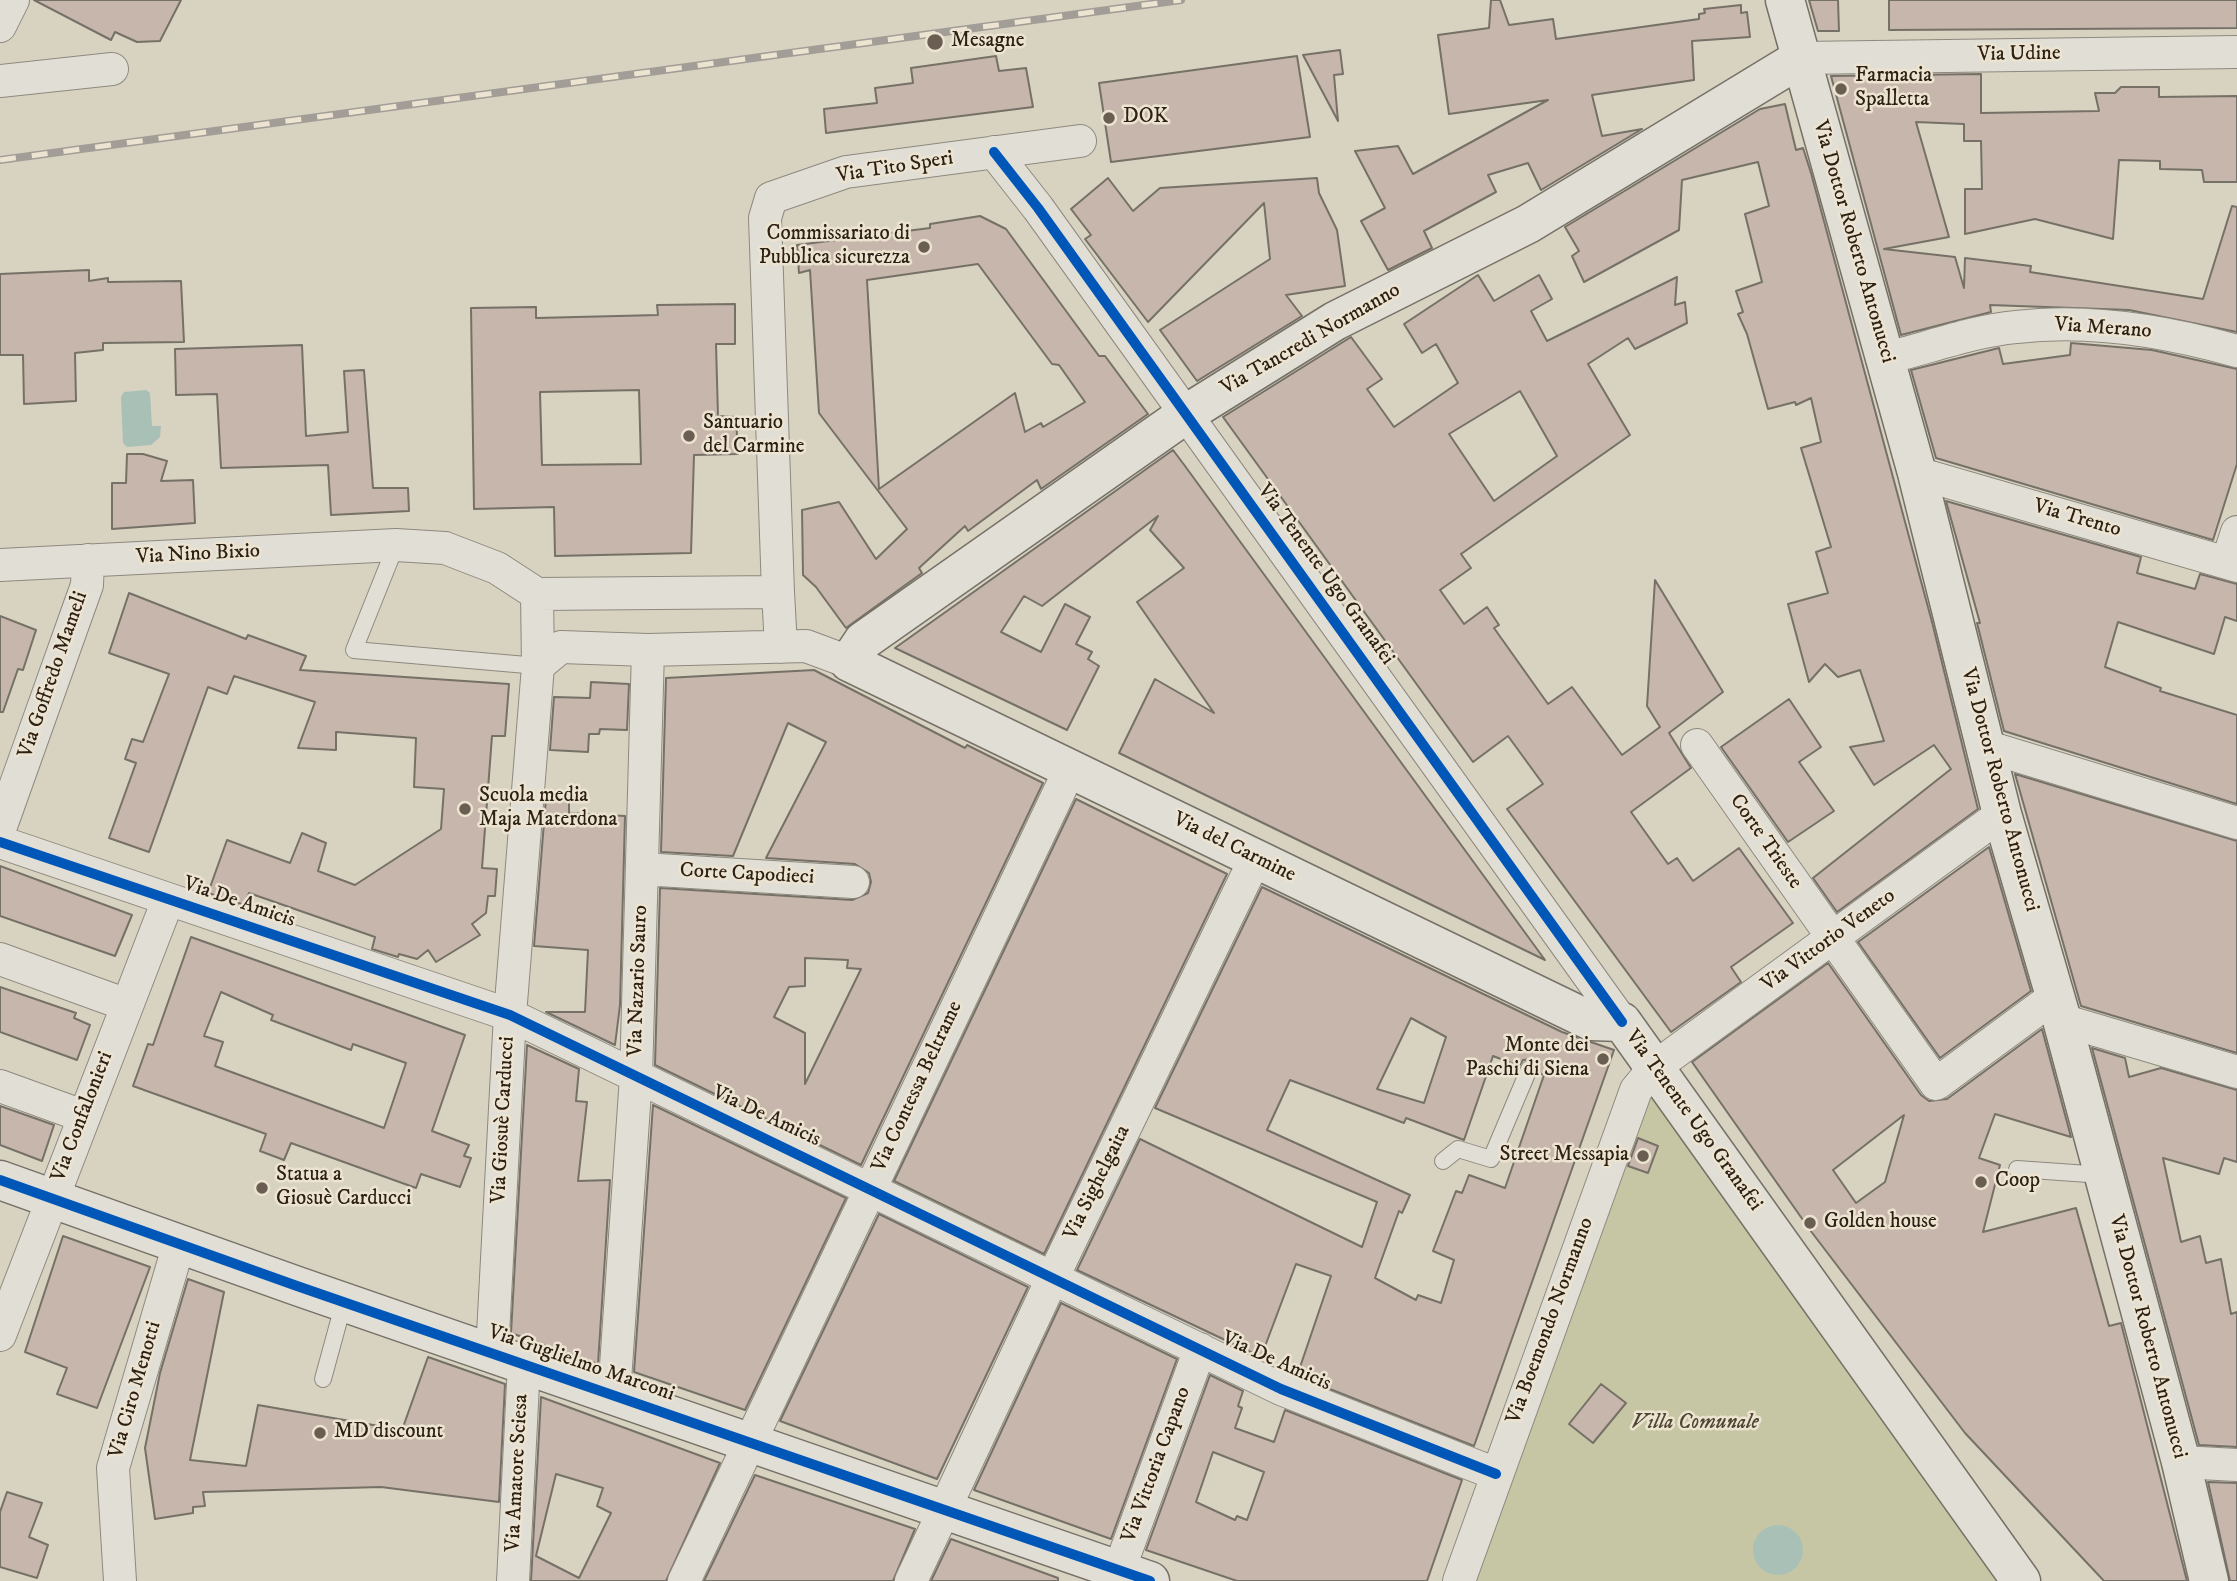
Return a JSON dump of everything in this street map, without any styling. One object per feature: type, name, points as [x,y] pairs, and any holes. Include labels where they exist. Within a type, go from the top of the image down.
[{"type":"main road","name":"Via Dottor Roberto Antonucci","points":[[1785,0],[1917,473],[1988,747],[2002,814],[2058,1008],[2181,1462],[2208,1581]]},
{"type":"main road","name":"Via Tancredi Normanno","points":[[849,662],[863,641],[1186,414],[1335,321],[1528,224],[1801,58]]},
{"type":"main road","name":"Via del Carmine","points":[[849,662],[1255,859],[1553,1012],[1591,1021],[1622,1022]]},
{"type":"main road","name":"Via Tenente Ugo Granafei","points":[[1622,1022],[2021,1581]]},
{"type":"main road","name":"Via Guglielmo Marconi","points":[[0,1180],[947,1510],[1128,1577]]},
{"type":"street","points":[[0,26],[13,0]]},
{"type":"street","name":"Via Udine","points":[[1801,58],[2237,52]]},
{"type":"street","points":[[0,81],[112,69]]},
{"type":"street","name":"Via Tito Speri","points":[[778,592],[765,218],[771,198],[846,172],[1080,141]]},
{"type":"street","name":"Via Tenente Ugo Granafei","points":[[994,152],[1186,414],[1622,1022]]},
{"type":"street","name":"Via Merano","points":[[1886,358],[2013,327],[2077,323],[2183,336],[2237,351]]},
{"type":"street","name":"Via Trento","points":[[1917,473],[2232,564]]},
{"type":"street","points":[[2232,564],[2237,532]]},
{"type":"street","name":"Via Nino Bixio","points":[[0,565],[396,545],[445,548],[497,568],[537,594]]},
{"type":"street","name":"Via Goffredo Mameli","points":[[0,829],[87,585],[88,560]]},
{"type":"street","points":[[537,594],[778,592],[781,647]]},
{"type":"street","name":"Via Giosuè Carducci","points":[[508,1359],[510,1015],[538,666],[537,594]]},
{"type":"street","points":[[538,666],[561,647],[648,650],[806,646],[849,662]]},
{"type":"street","name":"Via Nazario Sauro","points":[[614,1395],[636,1077],[648,650]]},
{"type":"street","name":"Corte Trieste","points":[[1697,745],[1936,1084],[2058,1008]]},
{"type":"street","points":[[1988,747],[2237,823]]},
{"type":"street","name":"Via Contessa Beltrame","points":[[684,1581],[1070,769]]},
{"type":"street","name":"Via Vittorio Veneto","points":[[1655,1068],[2002,814]]},
{"type":"street","name":"Via De Amicis","points":[[0,842],[510,1015],[870,1187],[1281,1389],[1496,1474]]},
{"type":"street","name":"Via Sighelgaita","points":[[911,1581],[947,1510],[1053,1277],[1255,859]]},
{"type":"street","name":"Corte Capodieci","points":[[642,869],[853,881]]},
{"type":"street","name":"Via Confalonieri","points":[[0,1335],[168,900]]},
{"type":"street","points":[[0,959],[127,1005]]},
{"type":"street","points":[[2058,1008],[2237,1072]]},
{"type":"street","name":"Via Boemondo Normanno","points":[[1459,1581],[1636,1090],[1655,1068]]},
{"type":"street","points":[[0,1086],[83,1116]]},
{"type":"street","name":"Via Ciro Menotti","points":[[120,1581],[113,1468],[125,1419],[179,1244]]},
{"type":"street","name":"Via Vittoria Capano","points":[[1128,1577],[1200,1349]]},
{"type":"street","name":"Via Amatore Sciesa","points":[[508,1359],[513,1581]]},
{"type":"street","points":[[2181,1462],[2237,1465]]},
{"type":"lane","points":[[396,545],[354,650],[538,666]]},
{"type":"lane","points":[[1443,1161],[1458,1149],[1491,1159],[1529,1069]]},
{"type":"lane","points":[[2017,1169],[2103,1175]]},
{"type":"lane","points":[[323,1379],[344,1302]]},
{"type":"green space","name":"Villa Comunale","points":[[1649,1099],[1659,1099],[1666,1106],[1996,1581],[1472,1581]]},
{"type":"shaded area","points":[[146,390],[150,393],[152,426],[161,426],[160,437],[151,445],[127,447],[123,443],[121,397],[124,392]]},
{"type":"shaded area","points":[[1778,1525],[1795,1533],[1803,1550],[1795,1567],[1778,1575],[1761,1567],[1753,1550],[1761,1533]]},
{"type":"building","points":[[34,0],[181,0],[160,41],[137,42],[115,32],[111,40]]},
{"type":"building","points":[[1491,0],[1500,0],[1509,25],[1553,19],[1556,39],[1699,19],[1699,14],[1705,13],[1704,9],[1741,5],[1741,13],[1747,12],[1750,37],[1692,41],[1694,80],[1592,95],[1602,136],[1642,129],[1541,190],[1528,163],[1488,175],[1496,192],[1424,231],[1432,248],[1388,270],[1361,221],[1385,208],[1355,151],[1398,146],[1413,174],[1548,100],[1449,114],[1438,35],[1489,28]]},
{"type":"building","points":[[1809,0],[1838,0],[1839,31],[1818,31]]},
{"type":"building","points":[[1889,0],[2237,0],[2237,28],[1889,30]]},
{"type":"building","points":[[1340,50],[1343,74],[1334,75],[1338,121],[1303,55]]},
{"type":"building","name":"Mesagne","points":[[996,56],[999,71],[1026,68],[1033,107],[826,133],[824,109],[877,103],[875,88],[913,83],[911,68]]},
{"type":"building","points":[[1297,56],[1310,137],[1111,162],[1099,83]]},
{"type":"building","points":[[1981,74],[1981,113],[2099,111],[2095,93],[2115,93],[2121,87],[2159,87],[2159,97],[2237,96],[2237,182],[2204,182],[2202,170],[2160,169],[2160,161],[2119,160],[2113,239],[2035,219],[1965,234],[1965,189],[1982,189],[1981,141],[1964,141],[1964,124],[1916,122],[1949,237],[1884,249],[1955,257],[1964,288],[1965,258],[2031,266],[2030,272],[2203,299],[2232,206],[2237,207],[2237,332],[2129,310],[1990,305],[1991,312],[1901,335],[1831,76]]},
{"type":"building","points":[[1785,104],[1796,150],[1803,148],[1811,173],[1932,622],[1978,809],[1837,912],[1813,878],[1951,769],[1934,745],[1874,785],[1850,747],[1884,741],[1860,670],[1838,677],[1825,664],[1809,682],[1788,604],[1828,593],[1816,552],[1831,547],[1801,448],[1821,442],[1811,398],[1796,405],[1795,402],[1768,409],[1747,334],[1738,314],[1743,312],[1736,291],[1762,282],[1745,214],[1769,206],[1758,162],[1682,180],[1679,230],[1584,282],[1572,256],[1579,251],[1565,227],[1760,109]]},
{"type":"building","points":[[1108,178],[1133,211],[1160,188],[1317,178],[1319,193],[1337,230],[1345,286],[1286,295],[1302,316],[1197,381],[1160,330],[1270,259],[1264,203],[1148,322],[1085,239],[1091,235],[1071,209]]},
{"type":"building","points":[[980,216],[1006,229],[1099,356],[1105,356],[1148,414],[1041,489],[1037,480],[968,531],[965,526],[919,568],[922,573],[846,628],[816,587],[803,575],[802,510],[839,502],[876,559],[907,529],[819,413],[810,270],[799,273],[797,245],[930,228],[930,224]],"holes":[[[978,264],[1052,364],[1059,365],[1085,402],[1043,427],[1041,423],[1025,432],[1015,393],[879,489],[867,280]]]},
{"type":"building","points":[[89,270],[89,281],[108,278],[108,282],[181,281],[184,342],[103,343],[103,350],[75,353],[76,401],[24,404],[23,355],[0,355],[0,274]]},
{"type":"building","points":[[1478,275],[1494,301],[1539,275],[1552,299],[1531,311],[1547,341],[1677,277],[1675,305],[1685,302],[1687,323],[1635,349],[1628,338],[1588,364],[1630,435],[1461,554],[1471,568],[1440,590],[1464,624],[1487,607],[1499,625],[1494,628],[1548,704],[1572,687],[1622,755],[1660,727],[1647,706],[1655,580],[1723,692],[1669,733],[1691,768],[1631,812],[1668,864],[1677,858],[1693,881],[1739,848],[1793,923],[1731,967],[1741,982],[1671,1032],[1507,809],[1543,784],[1508,736],[1473,762],[1223,417],[1351,337],[1382,379],[1367,389],[1394,427],[1458,383],[1436,344],[1422,353],[1404,324]],"holes":[[[1520,391],[1557,456],[1494,501],[1449,434]]]},
{"type":"building","name":"Santuario del Carmine","points":[[735,304],[735,344],[716,344],[718,416],[736,417],[738,454],[694,455],[691,553],[555,556],[554,507],[474,509],[471,308],[536,307],[536,318],[658,315],[657,305]],"holes":[[[639,390],[641,464],[542,465],[540,392]]]},
{"type":"building","points":[[2071,343],[2152,350],[2237,369],[2237,464],[2213,540],[1936,458],[1911,370],[1999,348],[2003,364],[2070,355]]},
{"type":"building","points":[[302,345],[306,436],[348,432],[344,371],[364,370],[373,488],[408,488],[409,511],[331,515],[328,465],[221,468],[217,394],[176,395],[175,349]]},
{"type":"building","points":[[1173,450],[1545,960],[1119,753],[1155,679],[1214,713],[1137,602],[1184,568],[1150,530],[1158,516],[1042,606],[1024,596],[1001,632],[1041,652],[1065,604],[1090,617],[1076,644],[1092,652],[1088,659],[1099,666],[1067,730],[895,648]]},
{"type":"building","points":[[127,454],[143,454],[167,461],[161,481],[193,480],[195,523],[112,529],[112,483],[126,483]]},
{"type":"building","points":[[1946,501],[2141,557],[2137,573],[2195,589],[2200,574],[2237,584],[2237,621],[2225,617],[2214,654],[2118,622],[2105,667],[2161,688],[2160,691],[2237,715],[2237,804],[2004,731],[1977,623],[1980,623]]},
{"type":"building","name":"Scuola media Maja Materdona","points":[[129,593],[246,639],[248,635],[306,656],[300,670],[509,684],[505,736],[492,736],[482,868],[497,869],[495,896],[488,896],[486,913],[472,924],[480,935],[436,962],[428,950],[417,959],[399,954],[398,957],[372,949],[375,937],[249,893],[244,905],[208,893],[227,840],[290,863],[302,833],[326,843],[318,871],[355,885],[441,829],[444,789],[414,787],[416,738],[336,732],[336,750],[298,748],[315,702],[234,676],[227,694],[208,687],[149,852],[109,838],[136,763],[125,759],[132,739],[143,742],[169,674],[109,653]]},
{"type":"building","points":[[0,616],[36,630],[23,670],[18,669],[3,712],[0,712]]},
{"type":"building","points":[[814,670],[965,748],[967,745],[1043,783],[861,1165],[655,1065],[660,888],[852,900],[868,893],[871,882],[869,873],[855,864],[766,858],[826,742],[788,723],[733,856],[661,852],[666,678]],"holes":[[[805,958],[848,960],[847,968],[861,969],[805,1084],[805,1033],[774,1017],[789,987],[805,986]]]},
{"type":"building","points":[[591,682],[629,684],[627,730],[600,729],[599,734],[589,734],[588,752],[550,750],[554,697],[590,698]]},
{"type":"building","points":[[1789,699],[1821,747],[1799,762],[1834,811],[1788,842],[1721,747]]},
{"type":"building","points":[[2015,774],[2237,841],[2237,1053],[2081,1006]]},
{"type":"building","points":[[546,798],[569,799],[569,813],[625,816],[620,1005],[615,1045],[546,1012],[585,1012],[588,950],[534,946]]},
{"type":"building","points":[[1076,799],[1227,874],[1044,1254],[894,1181]]},
{"type":"building","points":[[1989,847],[2031,991],[1940,1058],[1858,942]]},
{"type":"building","points":[[0,866],[132,915],[115,956],[0,916]]},
{"type":"building","points":[[1262,887],[1562,1032],[1614,1050],[1474,1446],[1297,1376],[1331,1276],[1296,1264],[1261,1357],[1077,1270],[1140,1139],[1362,1247],[1377,1202],[1155,1108]],"holes":[[[1411,1018],[1446,1037],[1424,1103],[1377,1089]],[[1493,1056],[1519,1066],[1523,1060],[1532,1059],[1538,1063],[1539,1073],[1544,1075],[1505,1188],[1469,1175],[1462,1193],[1456,1191],[1433,1251],[1454,1260],[1441,1303],[1418,1295],[1416,1300],[1375,1278],[1399,1211],[1402,1213],[1410,1195],[1267,1130],[1290,1080],[1404,1123],[1406,1118],[1464,1140]]]},
{"type":"building","points":[[191,937],[465,1035],[432,1131],[469,1145],[464,1156],[471,1158],[460,1187],[421,1174],[416,1188],[291,1143],[284,1160],[260,1151],[266,1134],[133,1086],[148,1044],[153,1045]],"holes":[[[221,992],[273,1015],[271,1020],[351,1050],[353,1044],[406,1063],[384,1128],[215,1066],[223,1042],[204,1036]]]},
{"type":"building","points":[[1828,963],[1921,1095],[1929,1101],[1947,1099],[2042,1029],[2071,1137],[1995,1114],[1979,1158],[2000,1165],[1983,1232],[2076,1208],[2109,1326],[2121,1323],[2187,1581],[2104,1581],[1965,1433],[1810,1230],[1692,1062]],"holes":[[[1904,1115],[1885,1182],[1856,1203],[1833,1170]]]},
{"type":"building","points":[[0,987],[76,1013],[74,1018],[90,1025],[77,1060],[0,1032]]},
{"type":"building","points":[[527,1045],[579,1069],[576,1101],[587,1102],[578,1181],[610,1180],[598,1364],[511,1333]]},
{"type":"building","points":[[2092,1048],[2125,1058],[2129,1077],[2161,1068],[2237,1090],[2237,1162],[2224,1158],[2219,1174],[2163,1158],[2181,1242],[2200,1236],[2206,1263],[2221,1259],[2231,1314],[2237,1312],[2237,1447],[2199,1445]]},
{"type":"building","points":[[653,1105],[846,1198],[745,1410],[634,1372]]},
{"type":"building","points":[[0,1106],[54,1125],[42,1161],[0,1145]]},
{"type":"building","name":"Street Messapia","points":[[1638,1138],[1658,1146],[1648,1173],[1628,1166]]},
{"type":"building","points":[[879,1214],[1028,1287],[937,1479],[780,1421]]},
{"type":"building","points":[[63,1236],[150,1267],[97,1408],[57,1394],[67,1368],[25,1352]]},
{"type":"building","points":[[188,1279],[224,1292],[190,1460],[246,1466],[258,1405],[402,1430],[428,1357],[505,1384],[499,1502],[381,1487],[203,1492],[205,1506],[193,1507],[193,1513],[155,1519],[145,1448],[160,1373]]},
{"type":"building","points":[[1061,1303],[1177,1359],[1111,1539],[974,1490]]},
{"type":"building","points":[[1210,1375],[1243,1391],[1238,1406],[1242,1408],[1235,1428],[1274,1442],[1285,1410],[1462,1480],[1427,1581],[1237,1581],[1146,1550]],"holes":[[[1213,1452],[1264,1472],[1247,1520],[1237,1516],[1235,1520],[1196,1502]]]},
{"type":"building","points":[[1601,1384],[1626,1403],[1593,1443],[1569,1424]]},
{"type":"building","points":[[541,1397],[720,1463],[666,1581],[531,1581]],"holes":[[[556,1474],[603,1488],[597,1506],[611,1513],[579,1578],[536,1556]]]},
{"type":"building","points":[[755,1475],[915,1529],[893,1581],[704,1581]]},
{"type":"building","points":[[2208,1482],[2237,1483],[2237,1581],[2230,1581]]},
{"type":"building","points":[[7,1492],[42,1503],[29,1537],[48,1545],[37,1578],[0,1567],[0,1512]]},
{"type":"building","points":[[951,1539],[1058,1578],[1058,1581],[931,1581]]},
{"type":"railway","points":[[0,160],[1181,0]]},
{"type":"cycle path","points":[[994,152],[1038,208],[1622,1022]]},
{"type":"cycle path","points":[[0,842],[510,1015],[1281,1389],[1496,1474]]},
{"type":"cycle path","points":[[0,1180],[297,1286],[1150,1581]]},
{"type":"place","name":"Mesagne","points":[[935,42]]},
{"type":"place","name":"Farmacia Spalletta","points":[[1841,89]]},
{"type":"place","name":"DOK","points":[[1109,118]]},
{"type":"place","name":"Commissariato di Pubblica sicurezza","points":[[924,247]]},
{"type":"place","name":"Santuario del Carmine","points":[[689,436]]},
{"type":"place","name":"Scuola media Maja Materdona","points":[[465,809]]},
{"type":"place","name":"Monte dei Paschi di Siena","points":[[1603,1059]]},
{"type":"place","name":"Street Messapia","points":[[1643,1156]]},
{"type":"place","name":"Coop","points":[[1981,1182]]},
{"type":"place","name":"Statua a Giosuè Carducci","points":[[262,1188]]},
{"type":"place","name":"Golden house","points":[[1810,1223]]},
{"type":"place","name":"MD discount","points":[[320,1433]]}]
